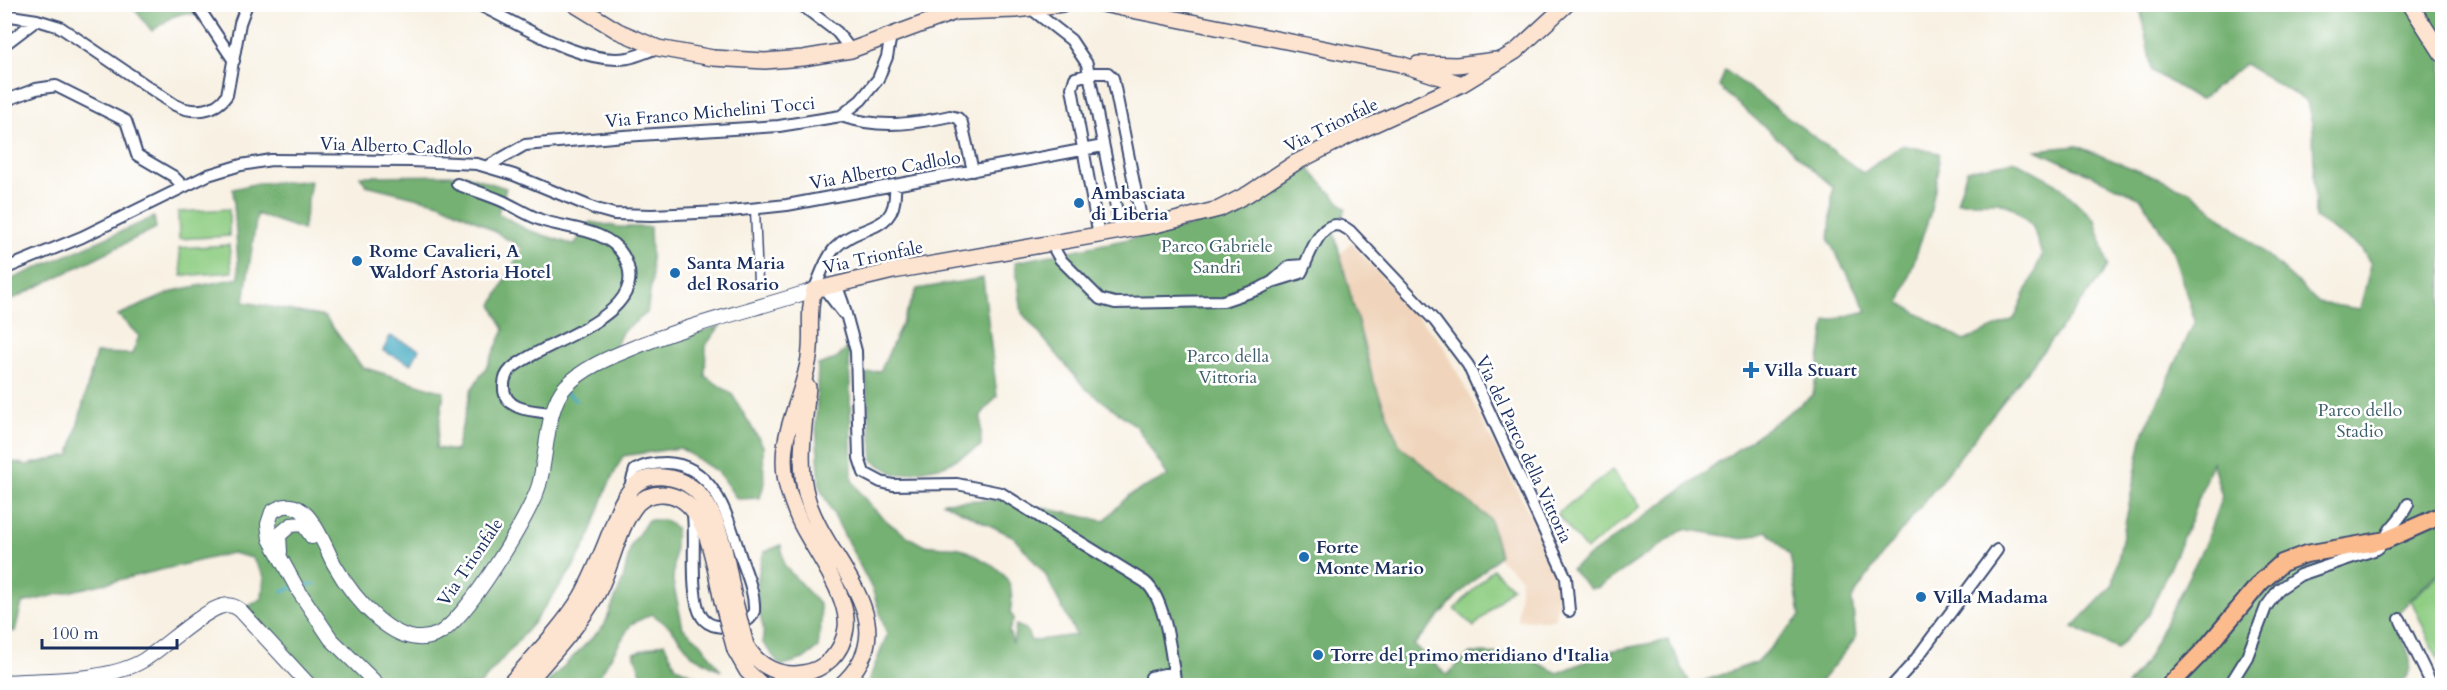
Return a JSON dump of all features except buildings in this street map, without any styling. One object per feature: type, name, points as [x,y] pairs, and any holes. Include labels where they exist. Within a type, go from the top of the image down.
[{"type":"main road","points":[[574,4],[618,31],[658,48],[713,58],[765,61],[803,58],[851,50],[951,9],[1030,8],[1062,4]]},
{"type":"main road","points":[[1102,4],[1400,64],[1462,84]]},
{"type":"main road","name":"Via Trionfale","points":[[824,287],[893,271],[1143,228],[1226,206],[1295,164],[1346,137],[1462,84],[1504,59],[1540,31],[1567,4]]},
{"type":"main road","points":[[2410,4],[2442,54]]},
{"type":"main road","points":[[1400,64],[1448,65],[1504,59]]},
{"type":"main road","points":[[824,287],[810,312],[802,453],[806,493],[813,516],[857,593],[869,629],[868,644],[863,656],[840,686]]},
{"type":"main road","points":[[741,648],[770,669],[787,675],[805,674],[829,662],[840,646],[846,629],[843,605],[798,519],[783,464],[785,440],[809,360]]},
{"type":"main road","points":[[508,686],[581,597],[621,504],[629,490],[645,479],[660,477],[680,480],[696,489],[714,517],[729,602]]},
{"type":"main road","points":[[525,686],[590,606],[604,581],[627,522],[637,504],[651,496],[666,495],[681,499],[692,508],[705,532],[729,602],[747,671],[763,686]]},
{"type":"main road","points":[[2169,686],[2212,642],[2261,582],[2282,563],[2306,554],[2386,540],[2442,515]]},
{"type":"street","points":[[196,4],[234,61]]},
{"type":"street","points":[[4,15],[37,20],[66,30],[169,100],[187,109],[206,110],[224,99],[229,88],[240,22],[247,4]]},
{"type":"street","points":[[477,4],[536,34],[579,52],[621,58],[658,48]]},
{"type":"street","points":[[800,4],[837,32],[851,50]]},
{"type":"street","points":[[1030,8],[1071,40],[1083,56],[1090,74],[1121,232]]},
{"type":"street","points":[[4,45],[37,20]]},
{"type":"street","name":"Via Franco Michelini Tocci","points":[[488,166],[525,145],[633,135],[778,126],[841,116],[861,100],[878,79],[887,57],[891,35]]},
{"type":"street","points":[[1099,236],[1072,84],[1075,78],[1090,74],[1106,73],[1113,78],[1143,228]]},
{"type":"street","points":[[4,101],[36,89],[56,86],[126,121],[137,155],[173,176],[183,187]]},
{"type":"street","points":[[841,116],[868,122],[900,125],[950,116],[958,118],[962,123],[973,171]]},
{"type":"street","name":"Via Alberto Cadlolo","points":[[4,269],[82,237],[183,187],[225,170],[271,160],[412,161],[488,166],[590,207],[614,214],[652,215],[755,209],[895,186],[1103,146]]},
{"type":"street","points":[[457,184],[542,220],[600,236],[617,247],[625,257],[628,285],[624,297],[616,308],[576,333],[516,365],[507,375],[505,394],[512,404],[532,411],[553,413]]},
{"type":"street","points":[[895,186],[895,205],[890,215],[836,247],[824,287],[846,317],[856,351],[859,458],[864,473],[881,482],[893,485],[957,484],[1001,493],[1145,582],[1159,602],[1176,686]]},
{"type":"street","points":[[755,209],[758,282]]},
{"type":"street","name":"Via del Parco della Vittoria","points":[[1052,245],[1060,259],[1100,299],[1106,302],[1223,301],[1245,295],[1272,282],[1296,277],[1302,273],[1322,233],[1331,226],[1344,227],[1423,308],[1452,341],[1471,370],[1559,562],[1567,582],[1569,611]]},
{"type":"street","name":"Via Trionfale","points":[[282,561],[278,543],[279,535],[288,526],[298,523],[309,530],[361,600],[389,628],[406,636],[419,638],[443,631],[469,602],[498,560],[534,498],[543,469],[553,413],[564,388],[594,365],[673,332],[824,287]]},
{"type":"street","points":[[629,490],[635,470],[660,463],[686,466],[708,483],[726,512],[753,594],[754,611],[751,618],[745,622],[730,627],[718,626],[707,622],[701,615],[696,595],[692,508]]},
{"type":"street","points":[[2229,686],[2247,657],[2266,607],[2279,589],[2300,574],[2374,550],[2386,540],[2390,530],[2402,516],[2408,504]]},
{"type":"street","name":"Via Trionfale","points":[[334,564],[312,521],[301,510],[289,506],[274,510],[268,520],[270,539],[298,590],[319,624],[349,658],[379,686]]},
{"type":"street","points":[[1892,686],[1913,663],[1997,550]]},
{"type":"street","points":[[4,682],[96,675],[129,667],[162,648],[212,610],[227,605],[240,610],[310,686]]},
{"type":"street","points":[[2400,619],[2431,683]]},
{"type":"street","points":[[1151,677],[1174,672]]},
{"type":"shaded area","points":[[1351,242],[1444,346],[1561,576],[1555,620],[1517,620],[1521,578],[1372,444],[1330,266]]},
{"type":"green space","points":[[131,5],[188,5],[196,15],[184,13],[172,17],[152,31]]},
{"type":"green space","name":"Parco dello Stadio","points":[[2134,5],[2442,5],[2442,571],[2433,577],[2392,619],[2407,649],[2410,666],[2409,673],[2404,679],[2391,686],[2127,685],[2147,659],[2204,546],[2222,496],[2212,462],[2191,519],[2149,614],[2117,649],[2073,627],[2113,585],[2143,434],[2195,321],[2172,249],[2141,198],[2036,150],[2077,146],[2191,192],[2267,255],[2319,303],[2360,309],[2371,264],[2361,248],[2315,218],[2313,127],[2307,102],[2245,64],[2200,100],[2152,71],[2141,12]]},
{"type":"green space","points":[[1725,70],[1863,173],[1902,145],[1939,153],[1939,169],[1930,214],[1900,303],[1964,341],[2014,319],[2042,255],[2033,227],[2014,208],[1999,202],[1957,202],[1967,170],[2015,161],[2056,183],[2095,220],[2108,265],[2101,277],[1877,562],[1852,599],[1856,638],[1818,685],[1693,685],[1757,662],[1800,616],[1790,555],[1767,531],[1743,539],[1684,529],[1599,587],[1590,589],[1571,569],[1813,395],[1826,321],[1867,311],[1829,241],[1833,187],[1719,87]]},
{"type":"green space","points":[[1308,168],[1346,209],[1334,232],[1373,379],[1400,446],[1490,519],[1500,555],[1456,597],[1414,645],[1447,675],[1470,653],[1519,654],[1558,673],[1614,650],[1668,640],[1691,685],[867,685],[887,635],[873,591],[820,488],[816,424],[818,365],[836,359],[849,347],[852,480],[873,507],[890,523],[919,543],[963,549],[997,568],[1007,580],[1012,594],[1010,613],[1014,618],[1009,631],[1013,644],[1016,625],[1026,629],[1031,641],[1076,635],[1045,574],[1014,537],[942,502],[1002,499],[1104,521],[1129,495],[1168,476],[1136,426],[1085,388],[1022,313],[1015,262],[1183,228],[1232,214]]},
{"type":"green space","points":[[465,175],[506,188],[498,213],[525,229],[574,245],[590,222],[620,227],[650,227],[652,280],[647,313],[622,332],[611,357],[720,326],[706,345],[705,376],[732,394],[763,446],[764,484],[760,498],[737,499],[718,472],[680,448],[623,456],[606,490],[589,538],[572,569],[534,622],[480,685],[315,686],[245,609],[262,598],[264,576],[252,558],[232,553],[22,603],[15,631],[5,633],[4,460],[27,465],[70,455],[96,353],[132,354],[139,336],[118,315],[177,290],[239,278],[233,189],[258,183],[311,181],[303,230],[257,214],[244,302],[325,317],[362,367],[444,392],[436,448],[456,451],[471,390],[487,366],[504,330],[492,305],[522,248],[477,221],[439,203],[366,185],[360,176]]},
{"type":"green space","points":[[229,209],[229,236],[179,239],[178,212]]},
{"type":"green space","points":[[154,217],[156,228],[5,303],[5,282]]},
{"type":"green space","points":[[229,245],[232,272],[182,276],[179,248]]},
{"type":"green space","points":[[983,278],[997,396],[981,415],[981,446],[944,466],[897,475],[873,461],[866,374],[881,370],[917,289]]},
{"type":"green space","points":[[1612,470],[1641,506],[1586,550],[1557,514]]},
{"type":"green space","points":[[648,520],[664,520],[676,528],[673,582],[683,628],[701,643],[721,671],[692,655],[671,628],[652,614],[631,624],[594,685],[545,685],[604,626],[623,579],[631,545]]},
{"type":"green space","points":[[781,545],[784,565],[820,605],[821,621],[818,648],[803,659],[781,666],[762,642],[763,630],[757,591],[758,575],[764,552]]},
{"type":"green space","points":[[1493,569],[1512,587],[1474,627],[1455,609]]},
{"type":"green space","points":[[2442,571],[2442,668],[2411,600]]},
{"type":"green space","points":[[664,643],[676,667],[707,681],[703,685],[645,685],[634,653]]},
{"type":"water","points":[[390,336],[419,349],[411,364],[383,351]]},
{"type":"waterway","points":[[566,393],[577,401]]},
{"type":"waterway","points":[[302,586],[315,584]]},
{"type":"waterway","points":[[282,591],[293,588]]},
{"type":"place","name":"Ambasciata di Liberia","points":[[1079,203]]},
{"type":"place","name":"Rome Cavalieri, A Waldorf Astoria Hotel","points":[[357,261]]},
{"type":"place","name":"Santa Maria del Rosario","points":[[675,273]]},
{"type":"place","name":"Villa Stuart","points":[[1751,370]]},
{"type":"place","name":"Forte Monte Mario","points":[[1304,557]]},
{"type":"place","name":"Villa Madama","points":[[1921,597]]},
{"type":"place","name":"Torre del primo meridiano d'Italia","points":[[1318,655]]},
{"type":"park label","name":"Parco Gabriele Sandri","points":[[1217,256]]},
{"type":"park label","name":"Parco della Vittoria","points":[[1228,366]]}]
